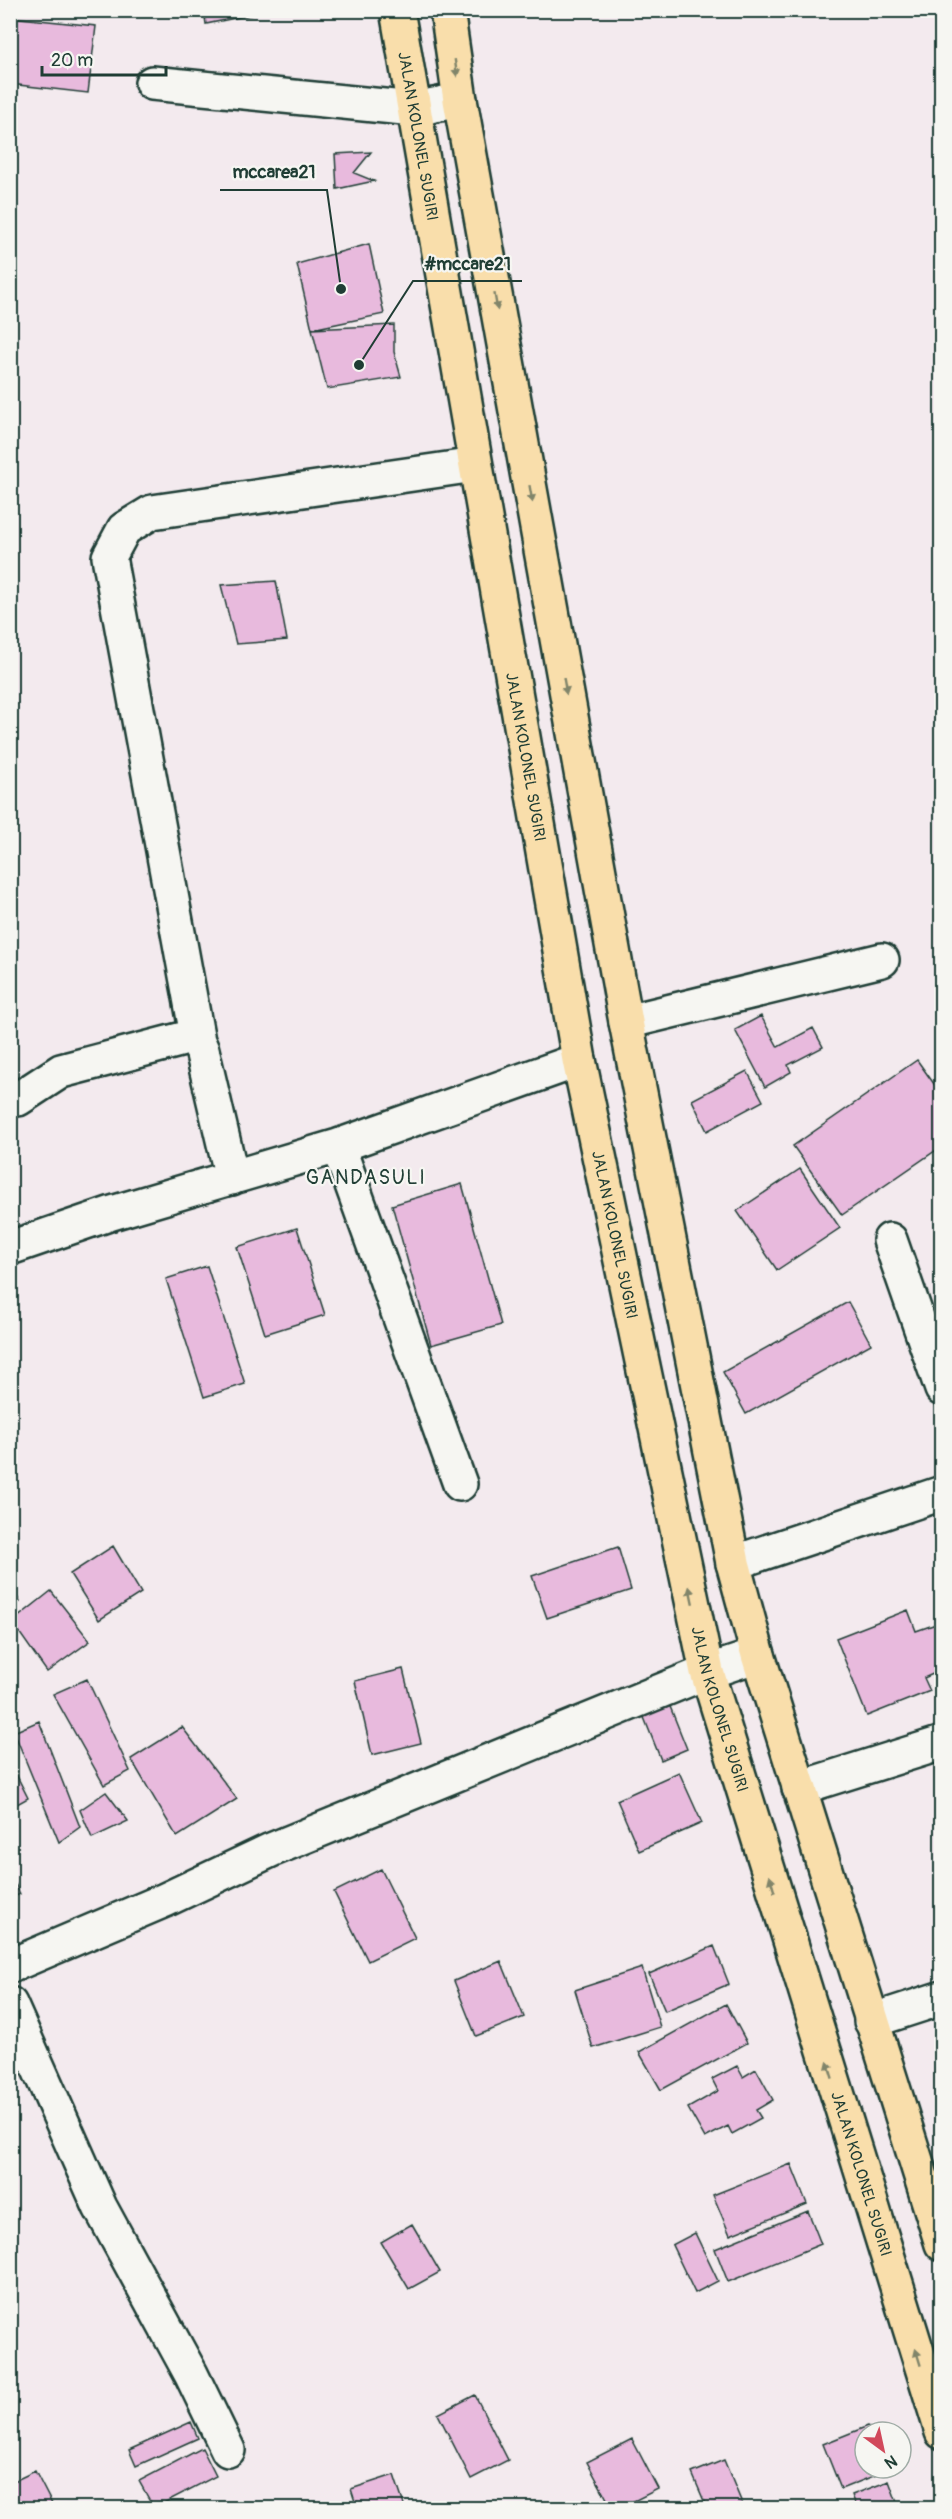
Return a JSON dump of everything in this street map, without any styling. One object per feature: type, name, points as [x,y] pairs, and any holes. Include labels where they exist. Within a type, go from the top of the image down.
[{"type":"main road","name":"JALAN KOLONEL SUGIRI","points":[[397,10],[579,1060],[707,1672],[942,2433]]},
{"type":"main road","points":[[447,10],[460,100],[615,965],[733,1563],[758,1655],[942,2244]]},
{"type":"main road","points":[[563,974],[615,965]]},
{"type":"street","points":[[152,82],[414,109],[460,100]]},
{"type":"street","points":[[232,1178],[198,1041],[109,557],[124,529],[152,512],[475,465]]},
{"type":"street","points":[[626,1022],[882,960]]},
{"type":"street","points":[[10,1100],[18,1099],[43,1080],[61,1071],[187,1038],[198,1041]]},
{"type":"street","points":[[10,1248],[112,1213],[338,1146],[579,1060]]},
{"type":"street","points":[[338,1146],[460,1484]]},
{"type":"street","points":[[890,1240],[942,1389]]},
{"type":"street","points":[[733,1563],[942,1493]]},
{"type":"street","points":[[10,1966],[165,1900],[315,1831],[707,1672],[758,1655]]},
{"type":"street","points":[[799,1788],[942,1743]]},
{"type":"street","points":[[871,2021],[942,1998]]},
{"type":"street","points":[[10,2004],[100,2207],[228,2450]]},
{"type":"building","points":[[204,10],[274,10],[206,24]]},
{"type":"building","points":[[10,17],[96,26],[88,93],[10,84]]},
{"type":"building","points":[[371,152],[354,173],[374,181],[337,189],[335,154]]},
{"type":"building","points":[[369,244],[384,314],[312,329],[297,264]]},
{"type":"building","points":[[394,325],[394,352],[401,377],[327,389],[312,329]]},
{"type":"building","points":[[276,581],[287,640],[236,644],[221,585]]},
{"type":"building","points":[[761,1016],[778,1047],[813,1028],[823,1047],[788,1065],[791,1072],[765,1087],[735,1030]]},
{"type":"building","points":[[917,1060],[942,1095],[942,1146],[842,1215],[793,1146]]},
{"type":"building","points":[[747,1071],[763,1101],[707,1131],[692,1100]]},
{"type":"building","points":[[800,1169],[840,1228],[777,1270],[737,1211]]},
{"type":"building","points":[[462,1184],[501,1325],[431,1345],[392,1205]]},
{"type":"building","points":[[297,1228],[325,1315],[265,1334],[237,1247]]},
{"type":"building","points":[[207,1266],[245,1384],[204,1397],[166,1279]]},
{"type":"building","points":[[848,1302],[871,1344],[746,1414],[723,1372]]},
{"type":"building","points":[[113,1546],[141,1593],[99,1620],[70,1574]]},
{"type":"building","points":[[618,1547],[631,1590],[547,1618],[532,1576]]},
{"type":"building","points":[[10,1584],[20,1602],[10,1608]]},
{"type":"building","points":[[51,1591],[90,1641],[47,1672],[12,1622]]},
{"type":"building","points":[[908,1610],[916,1631],[936,1624],[942,1638],[942,1670],[924,1678],[930,1691],[867,1716],[836,1638]]},
{"type":"building","points":[[403,1669],[421,1743],[372,1755],[355,1681]]},
{"type":"building","points":[[87,1679],[130,1771],[104,1785],[53,1694]]},
{"type":"building","points":[[667,1699],[687,1749],[661,1760],[641,1710]]},
{"type":"building","points":[[39,1721],[80,1827],[59,1842],[14,1732]]},
{"type":"building","points":[[182,1727],[237,1799],[177,1837],[131,1759]]},
{"type":"building","points":[[10,1762],[28,1798],[10,1808]]},
{"type":"building","points":[[679,1772],[702,1823],[639,1851],[617,1800]]},
{"type":"building","points":[[106,1792],[128,1821],[92,1838],[80,1810]]},
{"type":"building","points":[[381,1869],[415,1938],[368,1961],[334,1892]]},
{"type":"building","points":[[10,1874],[20,1894],[10,1899]]},
{"type":"building","points":[[714,1946],[729,1984],[665,2011],[649,1974]]},
{"type":"building","points":[[501,1961],[524,2017],[476,2036],[454,1981]]},
{"type":"building","points":[[642,1968],[660,2027],[593,2048],[575,1990]]},
{"type":"building","points":[[726,2004],[747,2043],[661,2090],[639,2052]]},
{"type":"building","points":[[737,2066],[743,2077],[756,2069],[773,2100],[756,2110],[761,2118],[732,2134],[728,2126],[705,2138],[688,2108],[718,2091],[712,2079]]},
{"type":"building","points":[[942,2097],[942,2123],[934,2099]]},
{"type":"building","points":[[791,2164],[807,2204],[730,2235],[713,2195]]},
{"type":"building","points":[[808,2211],[821,2244],[728,2282],[715,2249]]},
{"type":"building","points":[[412,2224],[440,2272],[409,2289],[381,2242]]},
{"type":"building","points":[[695,2233],[718,2281],[695,2293],[672,2245]]},
{"type":"building","points":[[475,2395],[508,2460],[471,2479],[438,2414]]},
{"type":"building","points":[[191,2422],[198,2438],[136,2466],[129,2450]]},
{"type":"building","points":[[853,2432],[853,2480],[864,2480],[841,2489],[823,2444]]},
{"type":"building","points":[[632,2439],[658,2489],[620,2508],[612,2508],[587,2462]]},
{"type":"building","points":[[202,2448],[216,2476],[154,2508],[139,2481]]},
{"type":"building","points":[[724,2460],[744,2508],[707,2508],[692,2473]]},
{"type":"building","points":[[35,2471],[54,2508],[10,2508],[10,2483]]},
{"type":"building","points":[[394,2475],[405,2508],[357,2508],[351,2489]]},
{"type":"building","points":[[889,2481],[899,2508],[857,2508],[852,2495]]},
{"type":"place","name":"mccarea21","points":[[341,289]]},
{"type":"place","name":"#mccare21","points":[[359,365]]},
{"type":"district","name":"GANDASULI","points":[[366,1177]]}]
